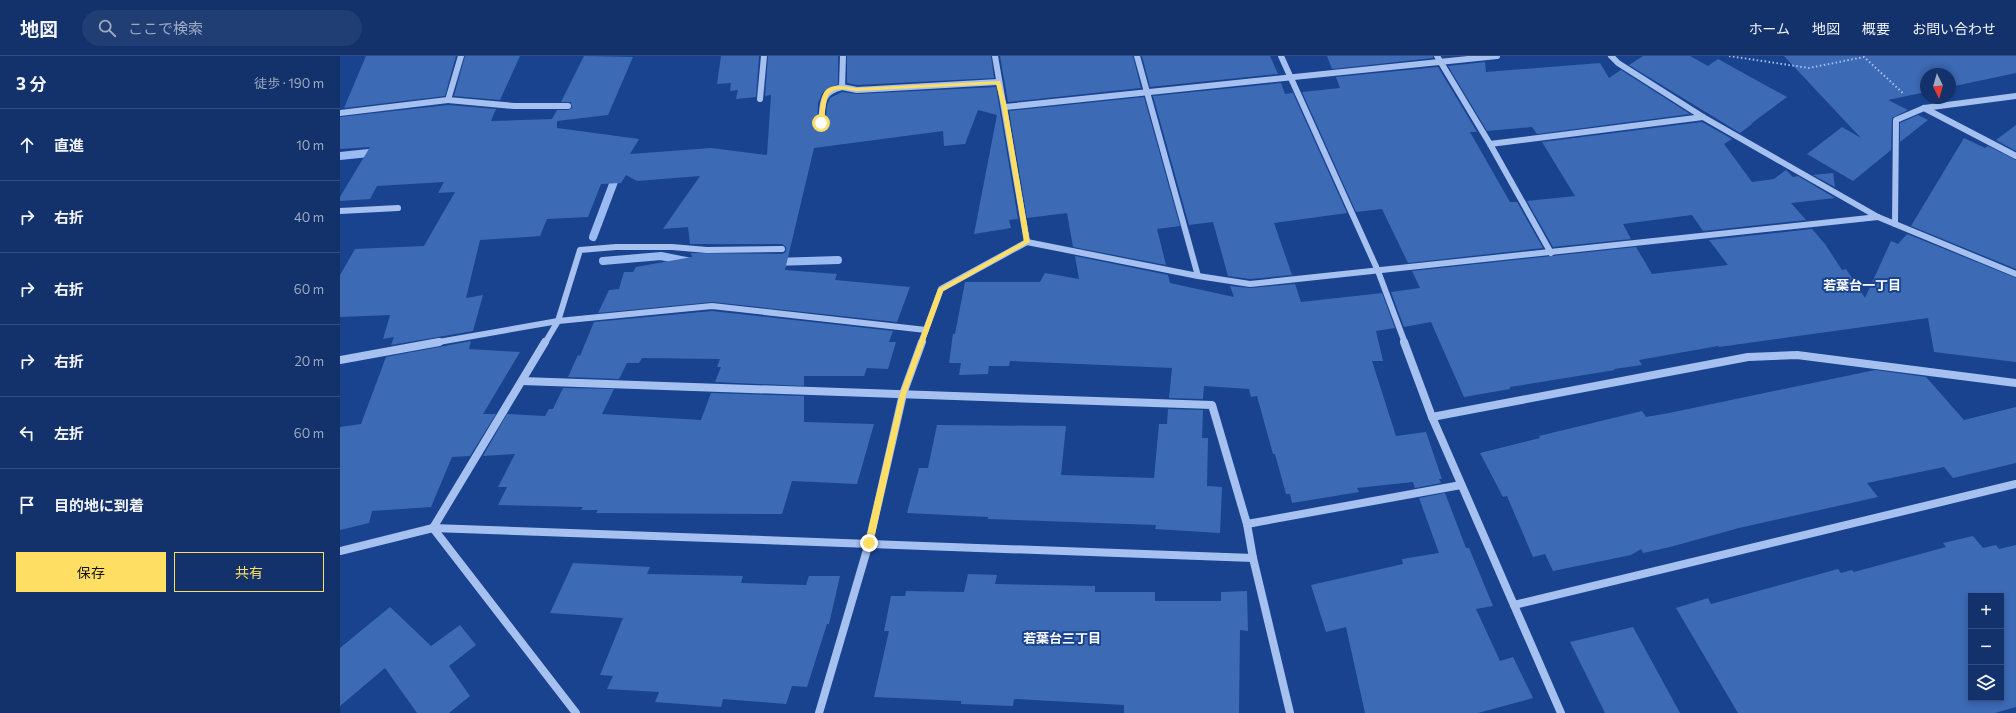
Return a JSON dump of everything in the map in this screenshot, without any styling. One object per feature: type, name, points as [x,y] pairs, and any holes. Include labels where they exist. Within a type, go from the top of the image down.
[{"type":"street","points":[[448,100],[461,56]]},
{"type":"street","points":[[760,99],[764,56]]},
{"type":"street","points":[[842,87],[843,56]]},
{"type":"street","points":[[995,56],[998,82],[1005,107],[1027,242]]},
{"type":"street","points":[[1137,56],[1198,276]]},
{"type":"street","points":[[1281,56],[1289,78],[1378,271],[1432,417],[1460,485],[1561,713]]},
{"type":"street","points":[[1437,56],[1490,144],[1551,252]]},
{"type":"street","points":[[1005,107],[1148,94],[1497,56]]},
{"type":"street","points":[[1611,56],[1618,64],[1703,117],[1878,217],[2016,274]]},
{"type":"street","points":[[821,123],[825,94],[831,88],[842,87],[856,90],[998,82]]},
{"type":"street","points":[[1895,224],[1896,120],[1924,108],[2016,96]]},
{"type":"street","points":[[340,113],[448,100],[514,106],[568,106]]},
{"type":"street","points":[[1924,108],[2016,156]]},
{"type":"street","points":[[1490,144],[1703,117]]},
{"type":"street","points":[[340,211],[398,208]]},
{"type":"street","points":[[819,713],[869,543],[903,394],[941,289],[1027,242],[1198,276],[1250,284],[1878,217]]},
{"type":"street","points":[[433,528],[558,321],[580,250],[616,247],[672,247],[707,250],[782,249]]},
{"type":"street","points":[[340,360],[558,321],[712,306],[926,330]]},
{"type":"street","points":[[1432,417],[1748,357],[1797,355],[2016,383]]},
{"type":"street","points":[[522,381],[1212,405],[1247,524],[1253,558],[1290,713]]},
{"type":"street","points":[[1514,605],[2016,484]]},
{"type":"street","points":[[1247,524],[1460,485]]},
{"type":"street","points":[[433,528],[576,713]]},
{"type":"street","points":[[340,551],[433,528],[1253,558]]},
{"type":"path","points":[[1729,56],[1809,68],[1864,57],[1906,96],[1924,108]]},
{"type":"building","points":[[366,56],[456,56],[445,96],[344,108]]},
{"type":"building","points":[[465,56],[520,56],[500,100],[454,96]]},
{"type":"building","points":[[584,56],[633,57],[608,115],[557,121],[557,128],[639,139],[630,154],[711,148],[767,155],[771,95],[765,96],[768,56],[838,56],[838,84],[823,92],[818,103],[817,123],[820,127],[825,124],[827,105],[830,98],[842,92],[857,94],[996,87],[1018,219],[1009,220],[1011,228],[974,234],[997,115],[978,110],[965,144],[944,146],[943,131],[814,148],[785,270],[837,274],[835,280],[910,287],[897,322],[712,302],[598,313],[609,290],[619,289],[624,272],[633,272],[636,267],[692,257],[691,253],[782,254],[786,252],[786,247],[782,244],[690,244],[688,227],[663,229],[700,176],[637,181],[626,175],[621,183],[601,184],[588,217],[547,219],[540,236],[480,240],[466,298],[483,295],[473,331],[391,345],[394,337],[383,339],[390,315],[340,317],[340,275],[355,249],[424,246],[455,192],[438,193],[444,182],[377,186],[370,199],[340,201],[340,197],[370,147],[340,149],[340,117],[448,105],[496,109],[491,121],[552,119],[557,110],[568,110],[572,108],[571,102],[561,102]]},
{"type":"building","points":[[721,56],[759,56],[756,97],[736,99],[738,90],[730,91],[731,83],[717,84]]},
{"type":"building","points":[[847,56],[991,56],[994,78],[857,85],[847,83]]},
{"type":"building","points":[[1000,56],[1133,56],[1141,88],[1008,102]]},
{"type":"building","points":[[1142,56],[1270,56],[1278,74],[1150,87]]},
{"type":"building","points":[[1327,56],[1433,56],[1433,58],[1332,69]]},
{"type":"building","points":[[1643,56],[1690,56],[1708,66],[1718,59],[1787,97],[1752,123],[1751,122],[1752,124],[1740,133],[1629,65]]},
{"type":"building","points":[[1784,56],[2016,56],[2016,73],[1956,86],[1956,68],[1920,68],[1920,93],[1888,100],[1908,110],[1892,118],[1891,150],[1853,181],[1807,154],[1842,127],[1861,138]]},
{"type":"building","points":[[1485,62],[1486,72],[1600,63],[1609,78],[1621,70],[1690,114],[1537,134],[1532,127],[1487,131],[1448,66]]},
{"type":"building","points":[[1438,67],[1477,132],[1470,132],[1510,202],[1517,202],[1543,248],[1408,263],[1382,209],[1356,212],[1302,92],[1340,88],[1336,77]]},
{"type":"building","points":[[1281,83],[1285,94],[1293,93],[1347,213],[1274,223],[1292,275],[1250,279],[1228,276],[1213,222],[1189,225],[1153,96]]},
{"type":"building","points":[[1144,97],[1180,226],[1157,229],[1166,265],[1073,247],[1067,213],[1027,218],[1009,111]]},
{"type":"building","points":[[1918,115],[1928,120],[1900,142],[1900,123]]},
{"type":"building","points":[[1702,122],[1732,139],[1724,144],[1752,182],[1774,179],[1786,170],[1793,177],[1798,176],[1835,198],[1791,203],[1806,220],[1703,231],[1692,215],[1623,224],[1631,239],[1553,247],[1527,201],[1575,196],[1542,142]]},
{"type":"building","points":[[2016,125],[2016,151],[1996,140]]},
{"type":"building","points":[[1964,138],[1985,148],[1988,146],[2016,160],[2016,269],[1911,226]]},
{"type":"building","points":[[1833,173],[1835,187],[1813,175]]},
{"type":"building","points":[[1812,229],[1825,244],[1842,270],[1846,269],[1865,298],[1891,241],[1898,244],[1907,234],[2016,278],[2016,362],[1934,352],[1928,318],[1718,346],[1639,360],[1642,365],[1510,387],[1510,389],[1464,397],[1431,322],[1404,327],[1391,292],[1420,288],[1412,271],[1636,247],[1652,274],[1728,265],[1709,240]]},
{"type":"building","points":[[1075,256],[1168,275],[1170,283],[1234,297],[1230,286],[1250,288],[1295,284],[1301,302],[1382,293],[1395,328],[1376,331],[1383,361],[1372,361],[1396,436],[1426,432],[1442,479],[1439,479],[1441,483],[1415,488],[1413,482],[1357,488],[1359,492],[1292,503],[1290,494],[1286,494],[1257,396],[1251,397],[1249,389],[1204,386],[1203,399],[1169,398],[1172,368],[1010,361],[1009,366],[989,366],[988,374],[959,375],[961,363],[949,363],[953,334],[955,334],[965,282],[1040,282],[1045,273],[1079,279]]},
{"type":"building","points":[[712,311],[893,331],[889,342],[896,342],[888,369],[867,368],[864,376],[804,376],[804,386],[715,382],[721,367],[717,367],[720,359],[642,358],[639,363],[627,363],[619,379],[568,377],[578,355],[580,356],[594,322]]},
{"type":"building","points":[[471,341],[469,349],[520,352],[483,414],[496,414],[470,456],[452,457],[431,507],[372,511],[369,523],[340,530],[340,427],[361,424],[386,357]]},
{"type":"building","points":[[1875,370],[1926,377],[1964,420],[2016,407],[2016,463],[1953,478],[1944,467],[1867,483],[1878,497],[1739,528],[1670,547],[1643,553],[1641,549],[1631,555],[1553,571],[1545,554],[1533,557],[1507,496],[1503,497],[1480,453],[1540,438],[1539,436],[1642,411],[1646,417],[1669,413]]},
{"type":"building","points":[[563,388],[614,389],[602,414],[701,420],[711,393],[804,396],[804,422],[874,424],[857,484],[792,481],[782,514],[596,513],[598,510],[581,510],[583,507],[498,505],[507,487],[498,487],[515,454],[483,456],[507,414],[545,416],[549,409],[553,409]]},
{"type":"building","points":[[1168,409],[1203,410],[1202,438],[1208,438],[1207,486],[1222,487],[1220,533],[1155,529],[1156,525],[988,519],[988,517],[907,513],[919,468],[928,468],[937,425],[1066,426],[1061,475],[1154,478],[1159,424],[1167,424]]},
{"type":"building","points":[[1445,493],[1466,548],[1469,548],[1493,606],[1476,609],[1500,661],[1513,657],[1533,698],[1478,713],[1365,713],[1346,627],[1326,632],[1311,585],[1403,564],[1402,559],[1439,553],[1419,498]]},
{"type":"building","points":[[1973,536],[1983,548],[1996,545],[1999,549],[2016,545],[2016,707],[1995,713],[1738,713],[1676,608],[1708,598],[1711,604],[1838,569],[1841,573],[1852,570],[1854,572],[1946,547],[1943,543]]},
{"type":"building","points":[[573,563],[650,567],[647,574],[743,576],[741,583],[806,585],[809,576],[840,576],[829,624],[827,624],[807,687],[792,686],[786,704],[723,699],[721,707],[655,702],[659,692],[607,689],[613,676],[600,675],[623,618],[550,613]]},
{"type":"building","points":[[968,574],[997,575],[995,584],[1095,586],[1095,592],[1155,592],[1155,601],[1221,601],[1221,592],[1247,591],[1248,631],[1240,630],[1239,713],[1124,713],[1124,705],[1014,699],[1013,706],[961,704],[961,701],[874,697],[889,631],[884,631],[891,596],[905,596],[906,591],[964,592]]},
{"type":"building","points":[[390,607],[431,646],[460,625],[476,645],[449,666],[470,696],[449,713],[417,713],[385,668],[340,706],[340,648]]},
{"type":"building","points":[[1633,627],[1680,713],[1605,713],[1570,642]]},
{"type":"waterway","points":[[340,156],[378,152]]},
{"type":"waterway","points":[[593,237],[618,171]]},
{"type":"waterway","points":[[603,261],[661,256],[691,262]]},
{"type":"waterway","points":[[774,262],[838,260]]},
{"type":"district","name":"若葉台一丁目","points":[[1862,285]]},
{"type":"district","name":"若葉台三丁目","points":[[1062,638]]},
{"type":"route","points":[[821,123],[825,94],[831,88],[842,87],[856,90],[998,82],[1005,107],[1027,242],[941,289],[903,394],[869,543]]}]
